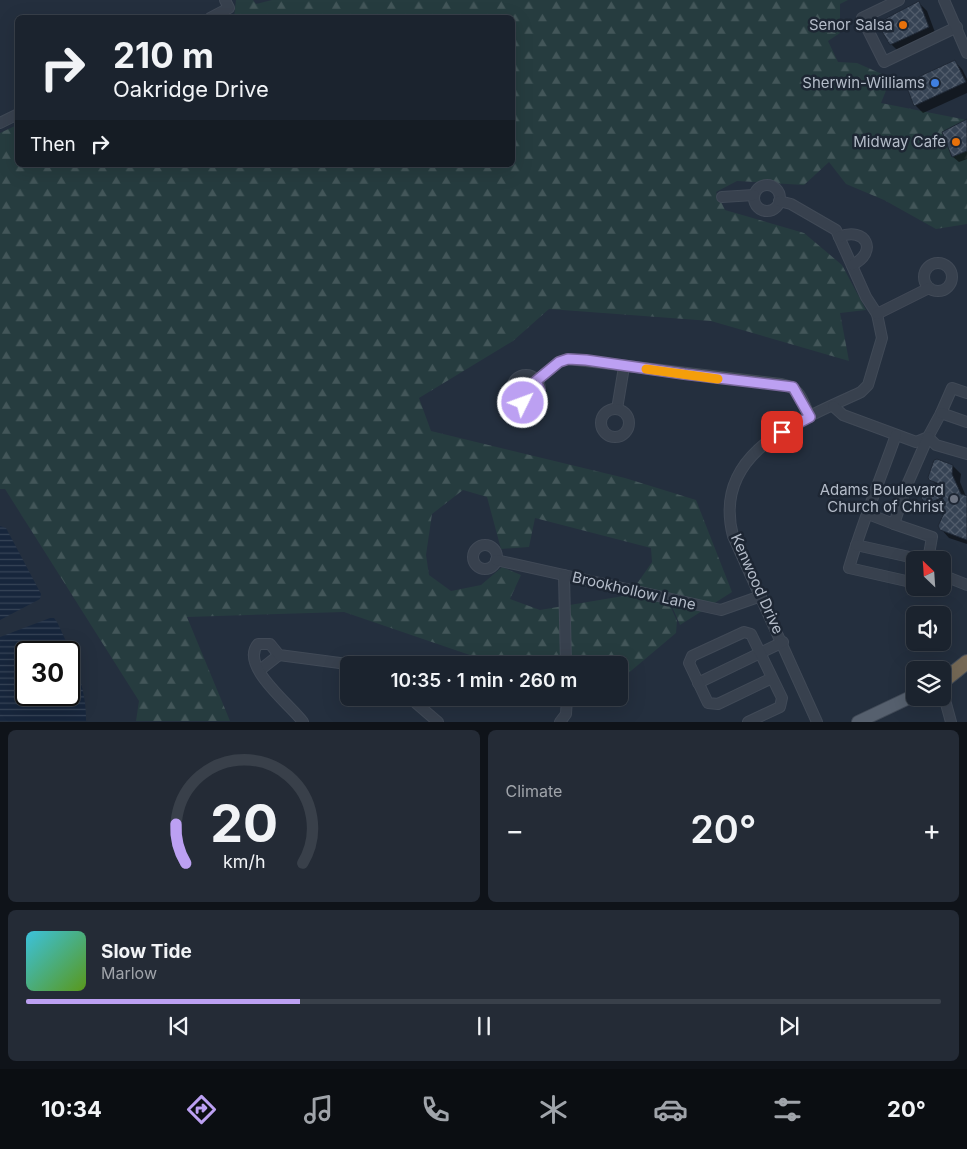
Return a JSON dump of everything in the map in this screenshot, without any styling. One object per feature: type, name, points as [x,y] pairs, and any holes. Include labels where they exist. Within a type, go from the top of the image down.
[{"type":"highway","points":[[951,675],[967,662]]},
{"type":"main road","points":[[951,679],[967,671]]},
{"type":"main road","points":[[858,722],[906,699]]},
{"type":"street","points":[[216,15],[229,8],[225,0]]},
{"type":"street","points":[[899,0],[862,18],[884,62],[957,27]]},
{"type":"street","points":[[944,0],[967,52]]},
{"type":"street","points":[[0,123],[15,116]]},
{"type":"street","name":"Kenwood Drive","points":[[722,197],[754,195],[762,186],[770,186],[777,191],[779,201],[791,204],[836,230],[866,297],[877,314],[882,338],[868,385],[861,392],[810,417],[759,446],[745,461],[732,490],[729,520],[733,536],[783,642],[817,722]]},
{"type":"street","points":[[754,195],[755,204],[765,210],[773,209],[779,201]]},
{"type":"street","points":[[839,237],[852,234],[859,235],[866,241],[868,246],[866,254],[852,265]]},
{"type":"street","points":[[877,314],[929,288]]},
{"type":"street","points":[[536,381],[559,362],[568,359],[793,387],[810,417]]},
{"type":"street","points":[[617,409],[624,367]]},
{"type":"street","points":[[894,524],[907,485],[952,388],[967,393]]},
{"type":"street","points":[[832,406],[843,415],[916,442],[928,437]]},
{"type":"street","points":[[942,413],[967,422]]},
{"type":"street","points":[[896,435],[868,514],[861,526],[849,568],[906,581]]},
{"type":"street","points":[[928,437],[936,445],[967,454]]},
{"type":"street","points":[[868,514],[932,537],[930,551]]},
{"type":"street","points":[[856,545],[906,556]]},
{"type":"street","points":[[496,560],[564,574]]},
{"type":"street","name":"Brookhollow Lane","points":[[566,656],[564,574],[721,610],[761,596]]},
{"type":"street","points":[[951,579],[967,585]]},
{"type":"street","points":[[748,722],[780,707],[782,698],[751,634],[744,632],[692,656],[689,663],[708,703],[718,704],[772,678]]},
{"type":"street","points":[[698,684],[783,642]]},
{"type":"street","points":[[303,722],[292,708],[264,682],[254,657],[254,649],[258,644],[270,644],[278,655],[340,663]]},
{"type":"street","points":[[260,670],[278,655]]},
{"type":"street","points":[[419,706],[438,722]]},
{"type":"street","points":[[560,722],[566,714],[566,706]]},
{"type":"street","points":[[947,706],[951,722]]},
{"type":"green space","points":[[236,0],[253,0],[256,4],[272,0],[848,0],[840,4],[840,33],[828,41],[838,62],[857,63],[891,78],[881,103],[967,120],[967,224],[936,229],[884,200],[846,184],[829,162],[804,185],[737,181],[716,192],[725,210],[804,233],[842,265],[866,310],[840,313],[849,361],[711,321],[549,309],[513,341],[419,398],[431,431],[625,478],[696,500],[732,592],[680,625],[667,595],[632,591],[652,562],[651,548],[535,518],[529,547],[501,549],[487,497],[463,490],[432,514],[426,555],[429,575],[451,591],[481,585],[502,567],[521,575],[510,599],[540,610],[641,593],[669,603],[677,621],[676,633],[628,673],[628,656],[473,656],[344,612],[187,617],[230,721],[136,721],[139,701],[5,489],[0,489],[0,133],[15,126],[15,167],[515,167],[515,15],[234,15]]},
{"type":"water","points":[[0,526],[6,528],[41,594],[40,599],[0,620]]},
{"type":"water","points":[[54,618],[66,641],[15,641],[15,706],[80,706],[80,680],[86,708],[86,721],[0,721],[0,637]]},
{"type":"building","name":"Senor Salsa","points":[[919,1],[929,27],[890,45],[877,23]]},
{"type":"building","name":"Sherwin-Williams","points":[[955,60],[966,82],[914,106],[905,83]]},
{"type":"building","name":"Midway Cafe","points":[[967,119],[967,151],[952,157],[942,132]]},
{"type":"building","name":"Adams Boulevard Church of Christ","points":[[937,459],[953,465],[952,474],[961,494],[967,496],[967,540],[940,530],[938,526],[944,513],[937,511],[943,497],[925,505],[921,497],[945,486],[929,480],[928,477],[934,460]]},
{"type":"slow traffic","points":[[646,369],[718,379]]},
{"type":"place","name":"Senor Salsa","points":[[903,25]]},
{"type":"place","name":"Sherwin-Williams","points":[[935,83]]},
{"type":"place","name":"Midway Cafe","points":[[956,142]]},
{"type":"place","name":"Adams Boulevard Church of Christ","points":[[954,499]]},
{"type":"route","points":[[523,403],[532,402],[536,399],[540,391],[536,381],[559,362],[568,359],[586,360],[624,367],[781,384],[793,387],[799,393],[810,417],[782,432]]}]
